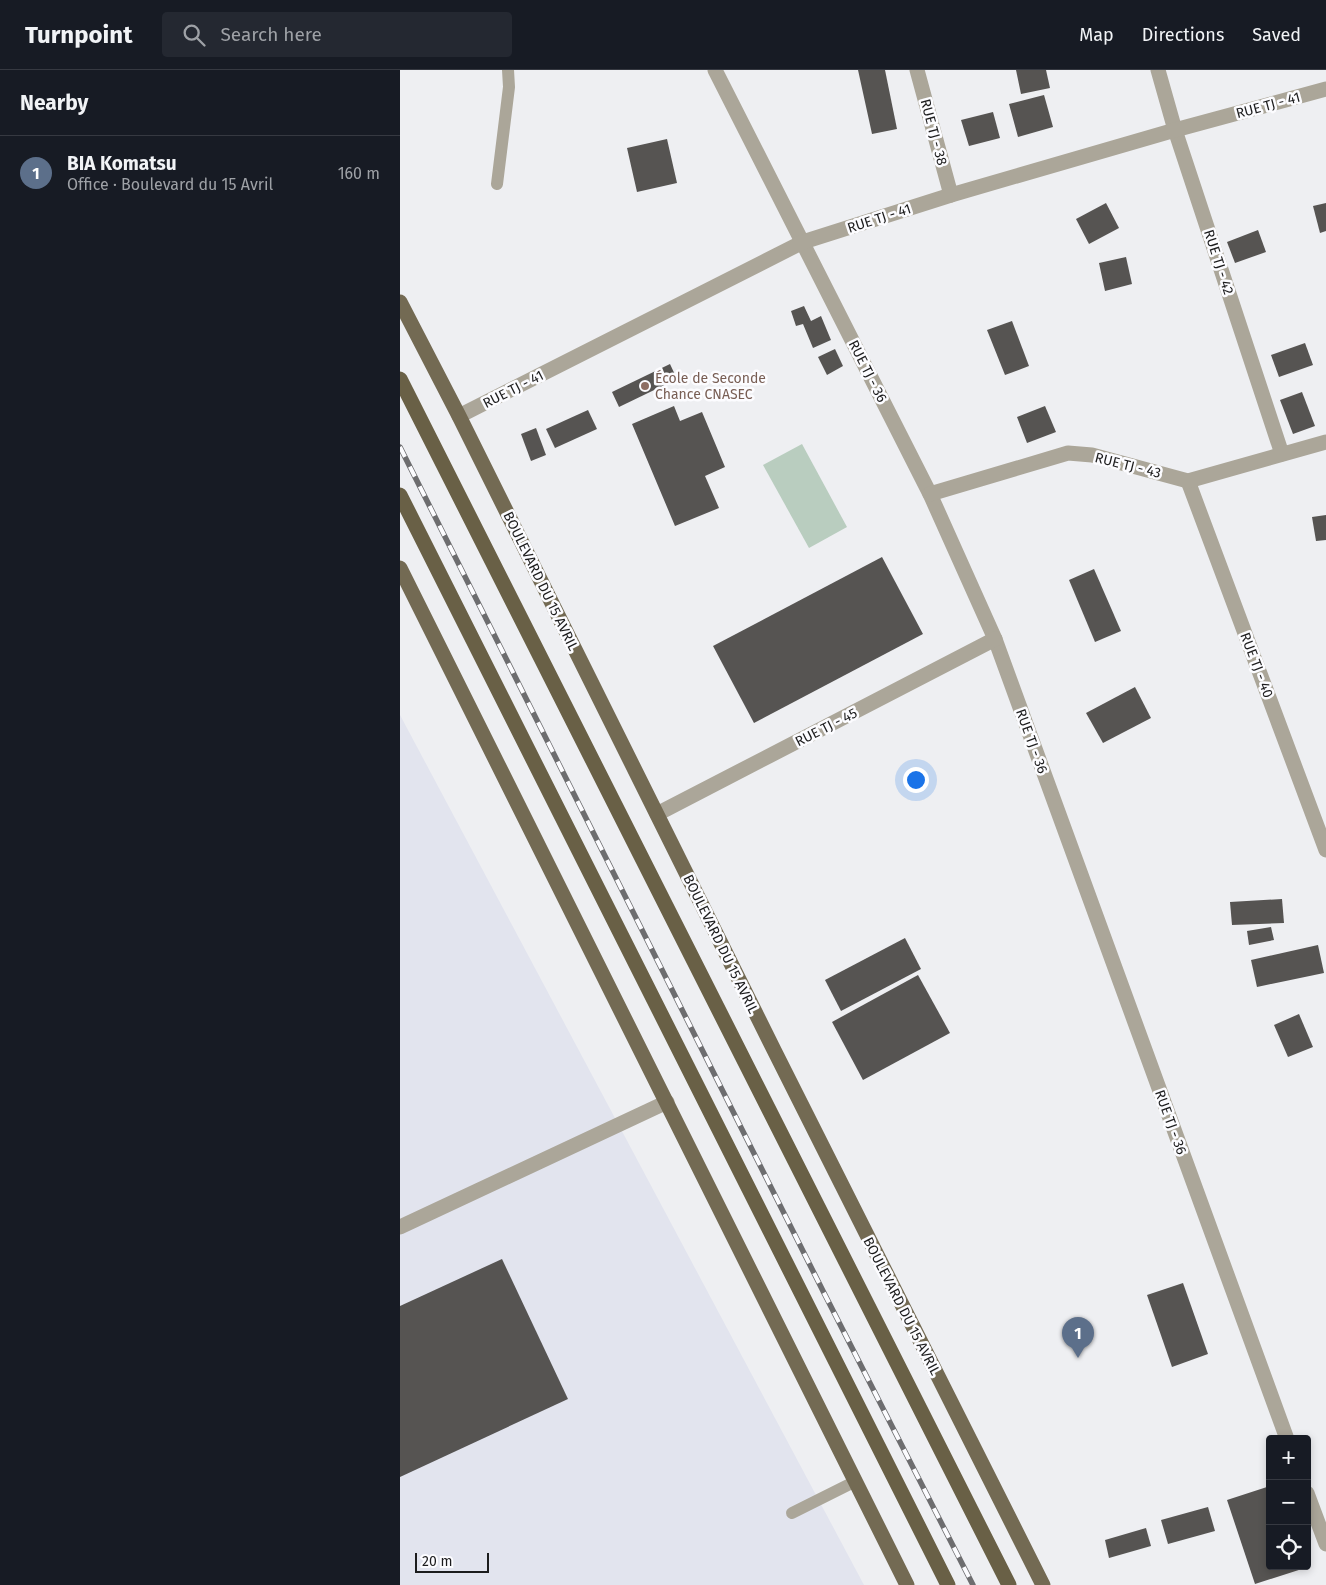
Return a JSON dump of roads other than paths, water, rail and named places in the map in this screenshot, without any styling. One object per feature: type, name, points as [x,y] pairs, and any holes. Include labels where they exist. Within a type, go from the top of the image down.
[{"type":"highway","name":"BOULEVARD DU 15 AVRIL","points":[[400,379],[1009,1585]]},
{"type":"highway","points":[[400,495],[948,1585]]},
{"type":"main road","name":"BOULEVARD DU 15 AVRIL","points":[[400,302],[459,416],[1043,1585]]},
{"type":"main road","points":[[400,568],[907,1585]]},
{"type":"street","name":"RUE TJ - 36","points":[[715,70],[930,494],[996,639],[1286,1435]]},
{"type":"street","name":"RUE TJ - 38","points":[[917,70],[952,195]]},
{"type":"street","name":"RUE TJ - 42","points":[[1158,70],[1282,454]]},
{"type":"street","name":"RUE TJ - 41","points":[[459,416],[803,242],[952,195],[1326,89]]},
{"type":"street","points":[[1188,480],[1326,442]]},
{"type":"street","name":"RUE TJ - 43","points":[[930,494],[1068,454],[1092,455],[1188,480]]},
{"type":"street","name":"RUE TJ - 40","points":[[1188,480],[1326,850]]},
{"type":"street","name":"RUE TJ - 45","points":[[657,814],[996,639]]},
{"type":"street","points":[[400,1227],[667,1102]]},
{"type":"street","points":[[1311,1504],[1326,1544]]},
{"type":"lane","points":[[497,184],[508,87],[508,70]]},
{"type":"lane","points":[[792,1513],[856,1481]]},
{"type":"railway","points":[[400,447],[823,1291],[973,1585]]},
{"type":"place","name":"École de Seconde Chance CNASEC","points":[[645,386]]},
{"type":"place","name":"BIA Komatsu","points":[[1078,1358]]}]
